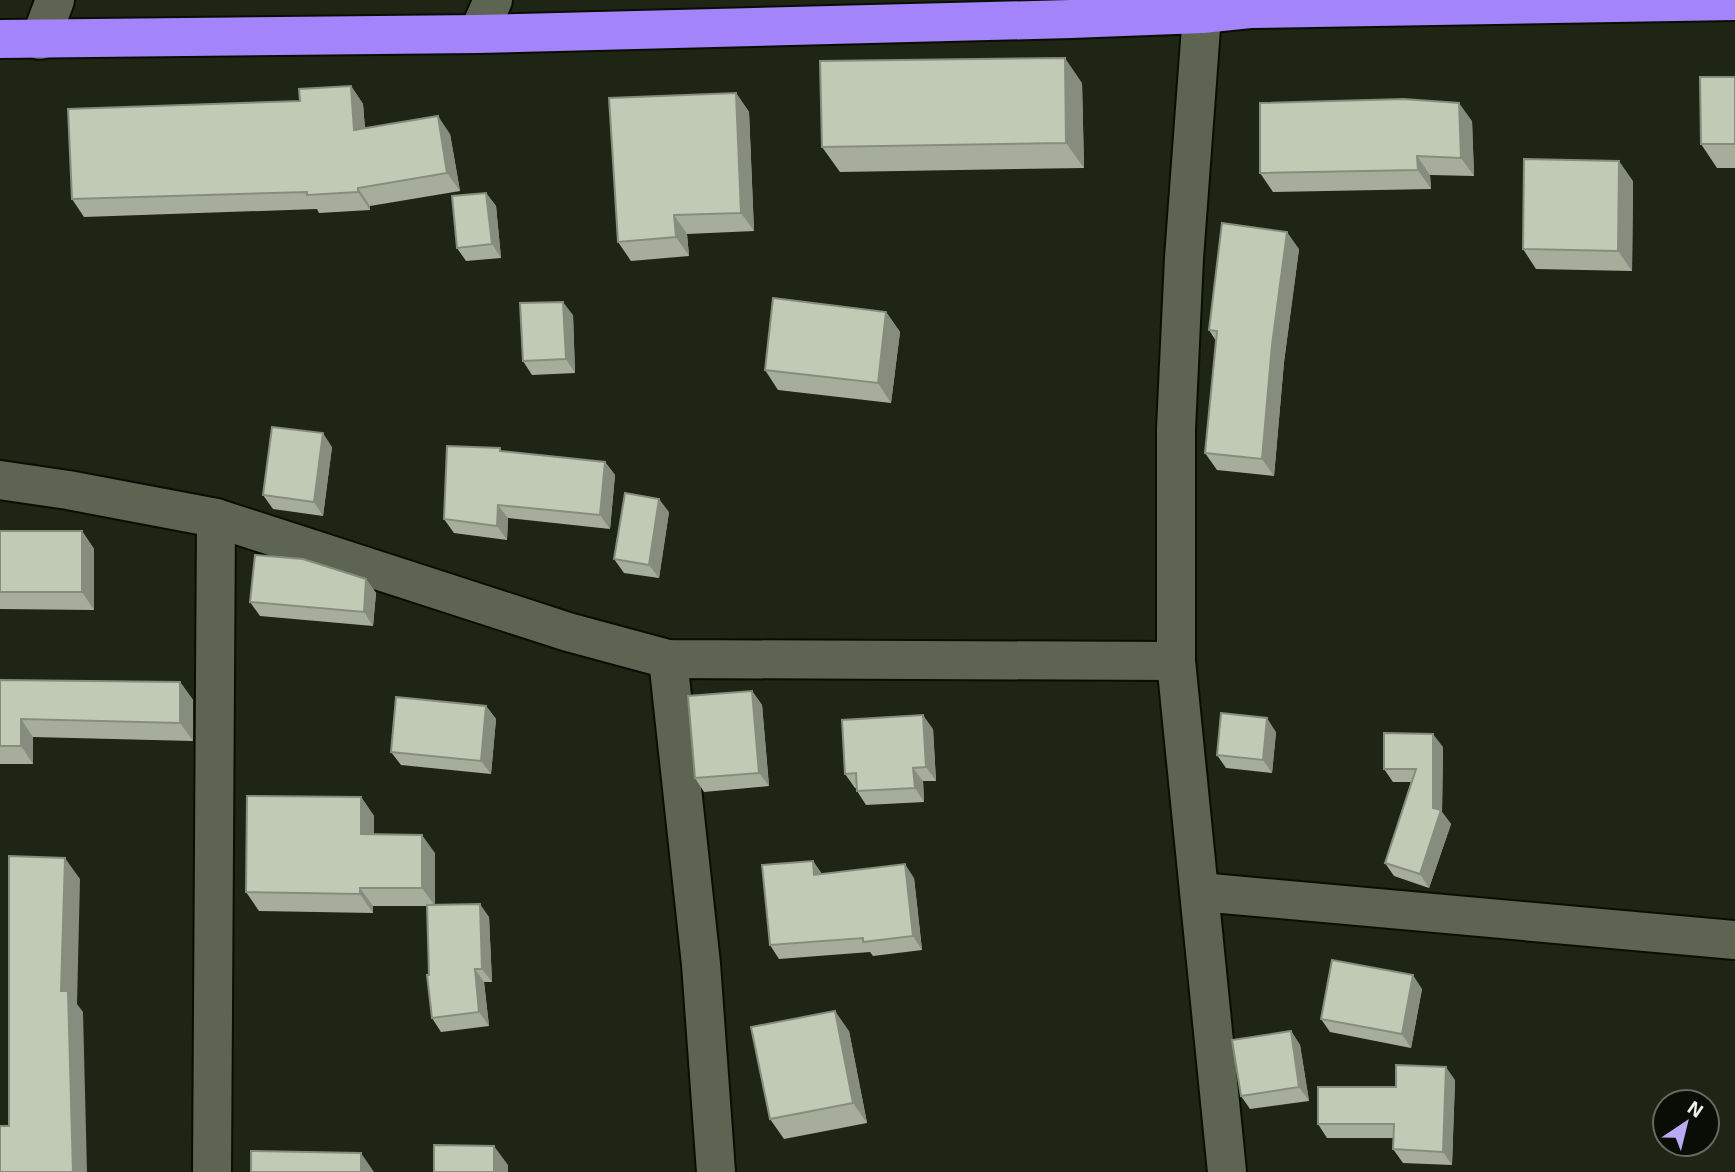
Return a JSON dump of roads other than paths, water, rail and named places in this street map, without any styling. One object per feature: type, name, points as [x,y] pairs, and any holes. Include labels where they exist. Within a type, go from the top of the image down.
[{"type":"highway","points":[[0,39],[40,40],[485,17],[1074,9],[1202,14],[1251,4],[1735,1]]},
{"type":"street","points":[[40,40],[55,0]]},
{"type":"street","points":[[1202,14],[1184,258],[1177,415],[1175,662],[1227,1172]]},
{"type":"street","points":[[0,480],[216,518],[568,632],[668,659],[1175,662]]},
{"type":"street","points":[[212,1172],[216,518]]},
{"type":"street","points":[[668,659],[701,964],[716,1172]]},
{"type":"street","points":[[1200,892],[1735,940]]}]
